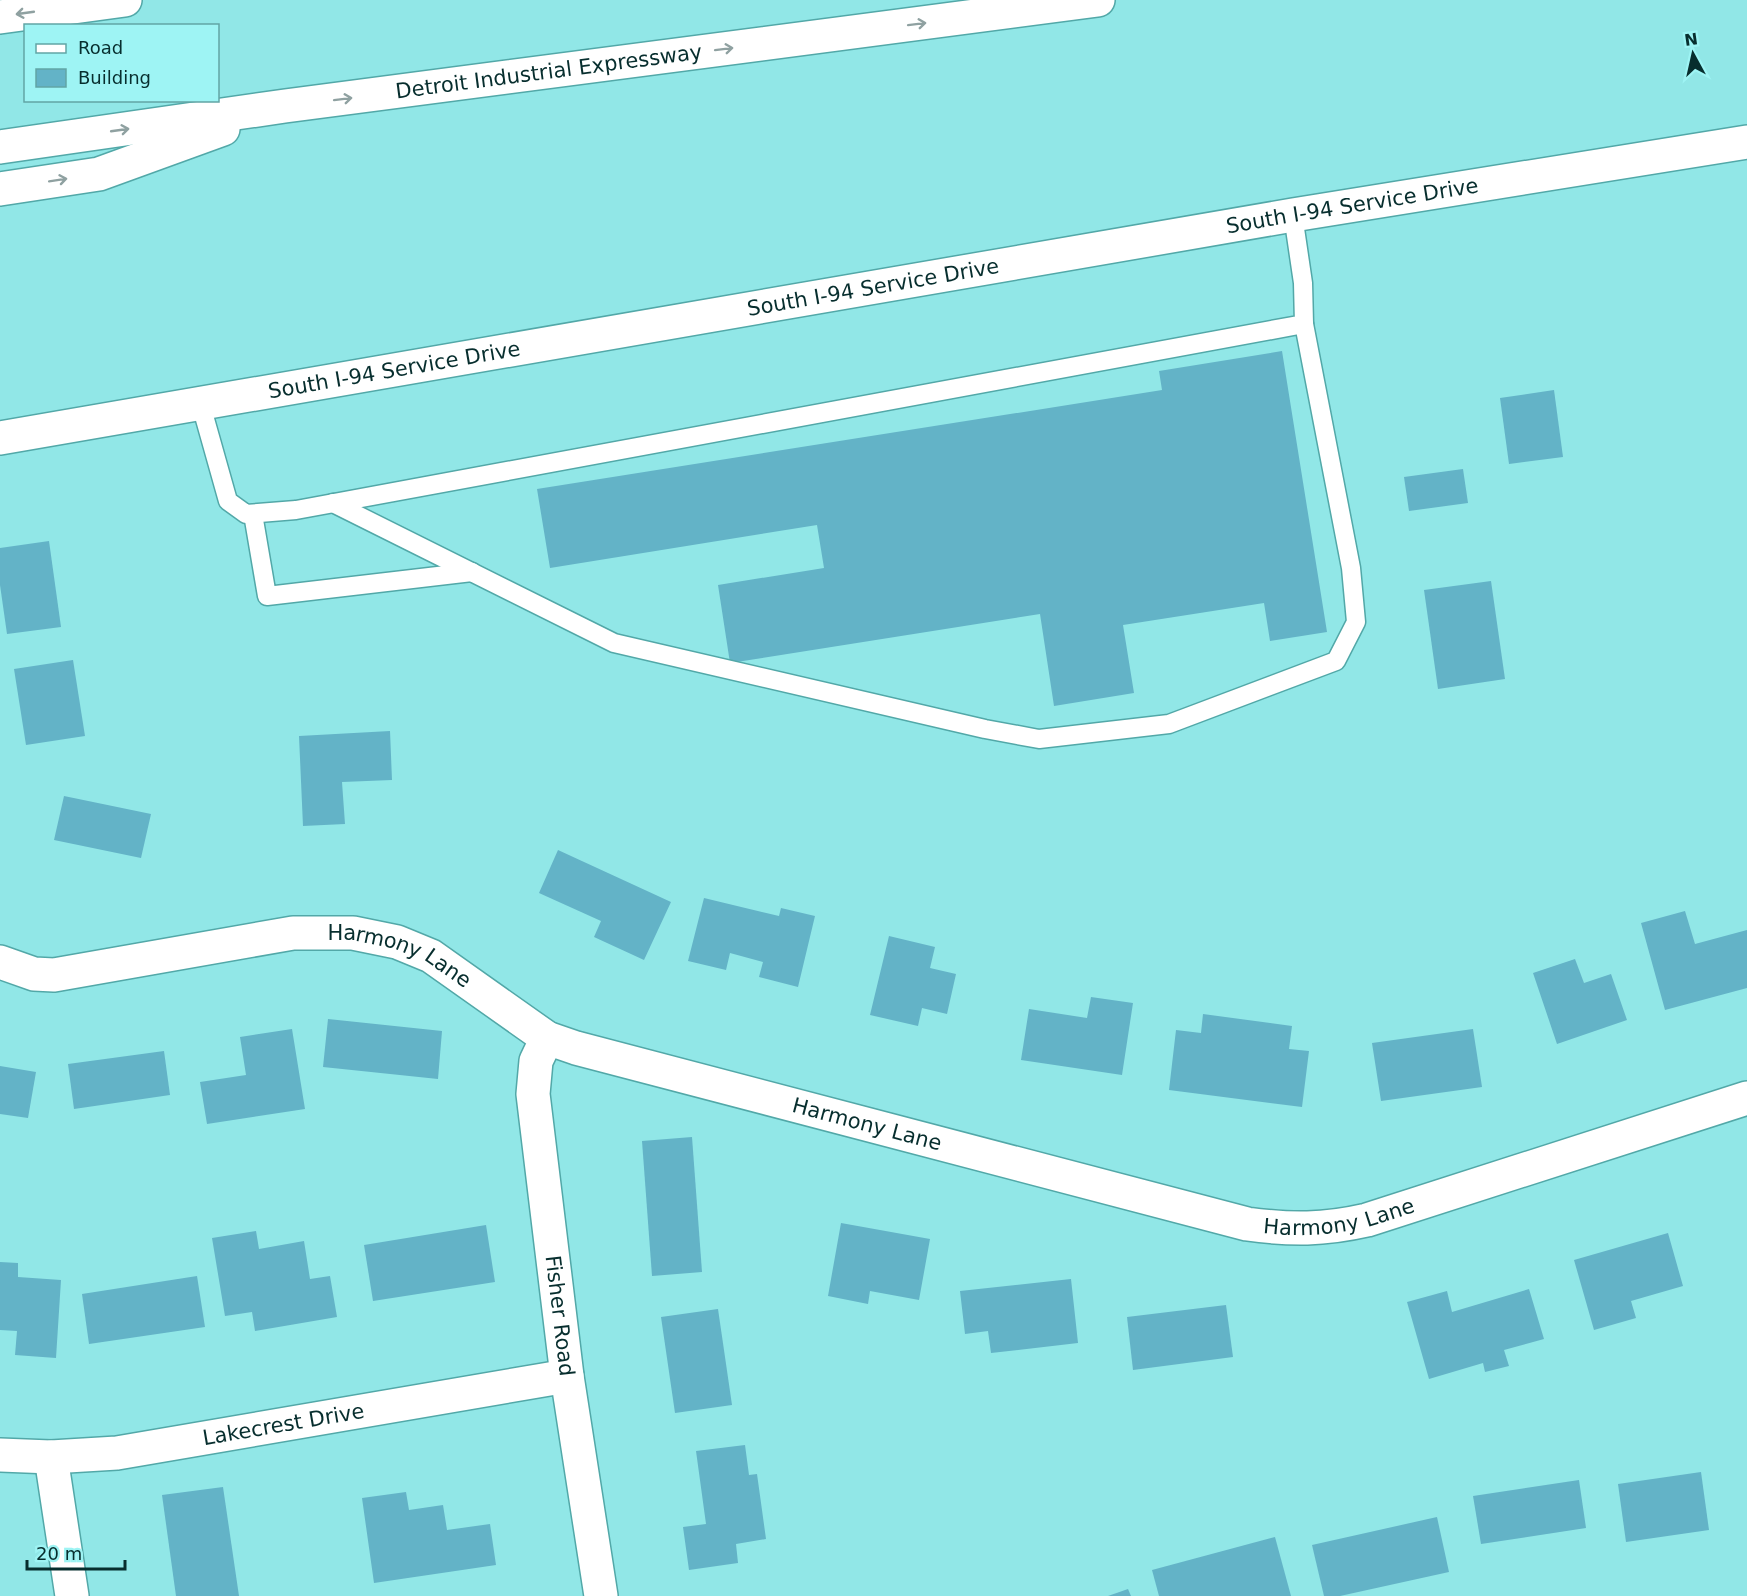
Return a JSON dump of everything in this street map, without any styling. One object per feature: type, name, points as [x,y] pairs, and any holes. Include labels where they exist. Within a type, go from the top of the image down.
[{"type":"main road","points":[[0,17],[125,0]]},
{"type":"main road","name":"Detroit Industrial Expressway","points":[[0,147],[285,106],[1098,0]]},
{"type":"main road","points":[[0,189],[99,174],[285,106]]},
{"type":"main road","name":"South I-94 Service Drive","points":[[0,438],[1293,215],[1747,142]]},
{"type":"main road","name":"Harmony Lane","points":[[0,962],[34,974],[54,975],[293,933],[352,933],[397,942],[431,956],[547,1038],[661,1071],[1247,1224],[1293,1230],[1331,1228],[1367,1220],[1747,1098]]},
{"type":"main road","name":"Fisher Road","points":[[547,1038],[536,1061],[533,1094],[567,1376],[601,1596]]},
{"type":"main road","name":"Lakecrest Drive","points":[[0,1455],[51,1457],[117,1453],[567,1376]]},
{"type":"main road","points":[[51,1457],[72,1596]]},
{"type":"lane","points":[[333,503],[614,643],[985,729],[1039,739],[1169,724],[1336,661],[1356,622],[1351,568],[1304,324],[1303,283],[1293,215]]},
{"type":"lane","points":[[201,405],[228,501],[246,514],[253,514],[333,503],[1304,324]]},
{"type":"lane","points":[[253,514],[267,596],[472,572]]},
{"type":"building","points":[[1282,351],[1327,632],[1270,641],[1264,603],[1123,625],[1134,693],[1054,706],[1040,614],[730,663],[718,585],[824,568],[817,525],[550,568],[537,489],[1162,390],[1159,371]]},
{"type":"building","points":[[1554,390],[1563,457],[1509,464],[1500,398]]},
{"type":"building","points":[[1463,469],[1468,503],[1409,511],[1404,477]]},
{"type":"building","points":[[49,541],[61,627],[7,634],[0,585],[0,548]]},
{"type":"building","points":[[1491,581],[1505,679],[1438,689],[1424,590]]},
{"type":"building","points":[[73,660],[85,736],[26,745],[14,669]]},
{"type":"building","points":[[390,731],[392,780],[342,782],[345,824],[303,826],[299,736]]},
{"type":"building","points":[[64,796],[151,814],[141,858],[54,840]]},
{"type":"building","points":[[558,850],[671,902],[644,960],[594,937],[601,921],[539,893]]},
{"type":"building","points":[[704,898],[779,916],[781,908],[815,916],[798,987],[759,977],[763,962],[730,953],[726,970],[688,961]]},
{"type":"building","points":[[1685,911],[1695,944],[1747,930],[1747,988],[1665,1010],[1641,923]]},
{"type":"building","points":[[889,936],[935,947],[930,968],[956,974],[947,1014],[922,1008],[918,1026],[870,1015]]},
{"type":"building","points":[[1575,959],[1584,983],[1611,974],[1627,1020],[1557,1044],[1533,973]]},
{"type":"building","points":[[1091,997],[1133,1003],[1122,1075],[1021,1060],[1029,1009],[1087,1018]]},
{"type":"building","points":[[1203,1014],[1292,1026],[1289,1049],[1309,1051],[1302,1107],[1169,1090],[1176,1030],[1201,1033]]},
{"type":"building","points":[[328,1019],[442,1031],[438,1079],[323,1067]]},
{"type":"building","points":[[292,1029],[305,1109],[207,1124],[200,1082],[246,1075],[240,1037]]},
{"type":"building","points":[[1473,1029],[1482,1087],[1381,1101],[1372,1043]]},
{"type":"building","points":[[164,1051],[170,1095],[74,1109],[68,1064]]},
{"type":"building","points":[[0,1066],[36,1072],[28,1118],[0,1114]]},
{"type":"building","points":[[692,1137],[702,1272],[652,1276],[642,1141]]},
{"type":"building","points":[[841,1223],[930,1239],[919,1300],[870,1291],[868,1304],[828,1296]]},
{"type":"building","points":[[486,1225],[495,1282],[373,1301],[364,1245]]},
{"type":"building","points":[[256,1231],[259,1249],[304,1241],[310,1279],[330,1276],[337,1317],[255,1331],[252,1312],[225,1316],[212,1238]]},
{"type":"building","points":[[1668,1233],[1683,1286],[1631,1301],[1636,1318],[1594,1330],[1574,1260]]},
{"type":"building","points":[[0,1262],[18,1263],[18,1277],[61,1280],[56,1358],[15,1355],[17,1331],[0,1330]]},
{"type":"building","points":[[197,1276],[205,1327],[89,1344],[82,1294]]},
{"type":"building","points":[[1071,1279],[1078,1343],[991,1353],[988,1331],[965,1334],[960,1291]]},
{"type":"building","points":[[1529,1289],[1544,1339],[1504,1350],[1509,1366],[1485,1372],[1483,1363],[1429,1379],[1407,1302],[1447,1291],[1452,1312]]},
{"type":"building","points":[[1226,1305],[1233,1357],[1133,1370],[1127,1317]]},
{"type":"building","points":[[718,1309],[732,1405],[675,1413],[661,1317]]},
{"type":"building","points":[[745,1445],[749,1475],[757,1474],[766,1539],[736,1544],[738,1563],[689,1570],[683,1527],[706,1524],[696,1451]]},
{"type":"building","points":[[1701,1472],[1709,1530],[1626,1542],[1618,1484]]},
{"type":"building","points":[[1579,1480],[1586,1528],[1481,1544],[1473,1496]]},
{"type":"building","points":[[223,1487],[239,1596],[176,1596],[162,1495]]},
{"type":"building","points":[[406,1492],[409,1510],[443,1505],[447,1530],[490,1524],[496,1565],[374,1583],[362,1498]]},
{"type":"building","points":[[1437,1517],[1449,1572],[1340,1596],[1324,1596],[1312,1545]]},
{"type":"building","points":[[1275,1537],[1291,1596],[1159,1596],[1152,1570]]},
{"type":"building","points":[[1128,1589],[1131,1596],[1108,1596]]}]
